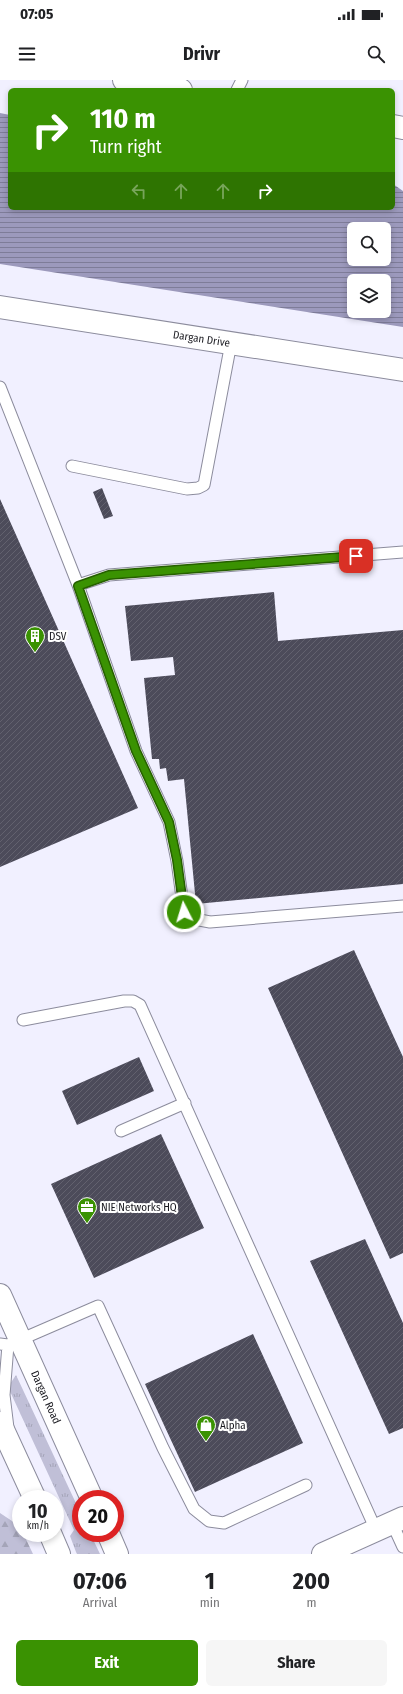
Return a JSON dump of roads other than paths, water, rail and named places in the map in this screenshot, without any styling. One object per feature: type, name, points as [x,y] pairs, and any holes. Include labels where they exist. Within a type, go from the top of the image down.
[{"type":"street","points":[[124,80],[170,88]]},
{"type":"street","name":"Dargan Drive","points":[[0,308],[403,370]]},
{"type":"street","name":"Dargan Road","points":[[0,1295],[10,1343],[87,1490]]},
{"type":"street","points":[[0,1423],[30,1490]]},
{"type":"street","points":[[323,1554],[390,1524]]},
{"type":"street","points":[[54,1542],[60,1554]]},
{"type":"street","points":[[112,1542],[117,1554]]},
{"type":"lane","points":[[72,466],[187,489],[198,488],[204,485],[231,343]]},
{"type":"lane","points":[[0,387],[78,586],[136,751],[169,822],[177,860],[184,912],[189,918],[210,922],[403,906]]},
{"type":"lane","points":[[78,586],[109,575],[403,552]]},
{"type":"lane","points":[[23,1020],[124,1000],[133,1001],[140,1004],[185,1103],[390,1524],[403,1547]]},
{"type":"lane","points":[[121,1131],[185,1103]]},
{"type":"lane","points":[[11,1448],[4,1395],[10,1343],[98,1306],[163,1448],[194,1509],[209,1520],[224,1523],[306,1485]]},
{"type":"place","name":"DSV","points":[[35,653]]},
{"type":"place","name":"NIE Networks HQ","points":[[87,1224]]},
{"type":"place","name":"Alpha","points":[[206,1442]]}]
